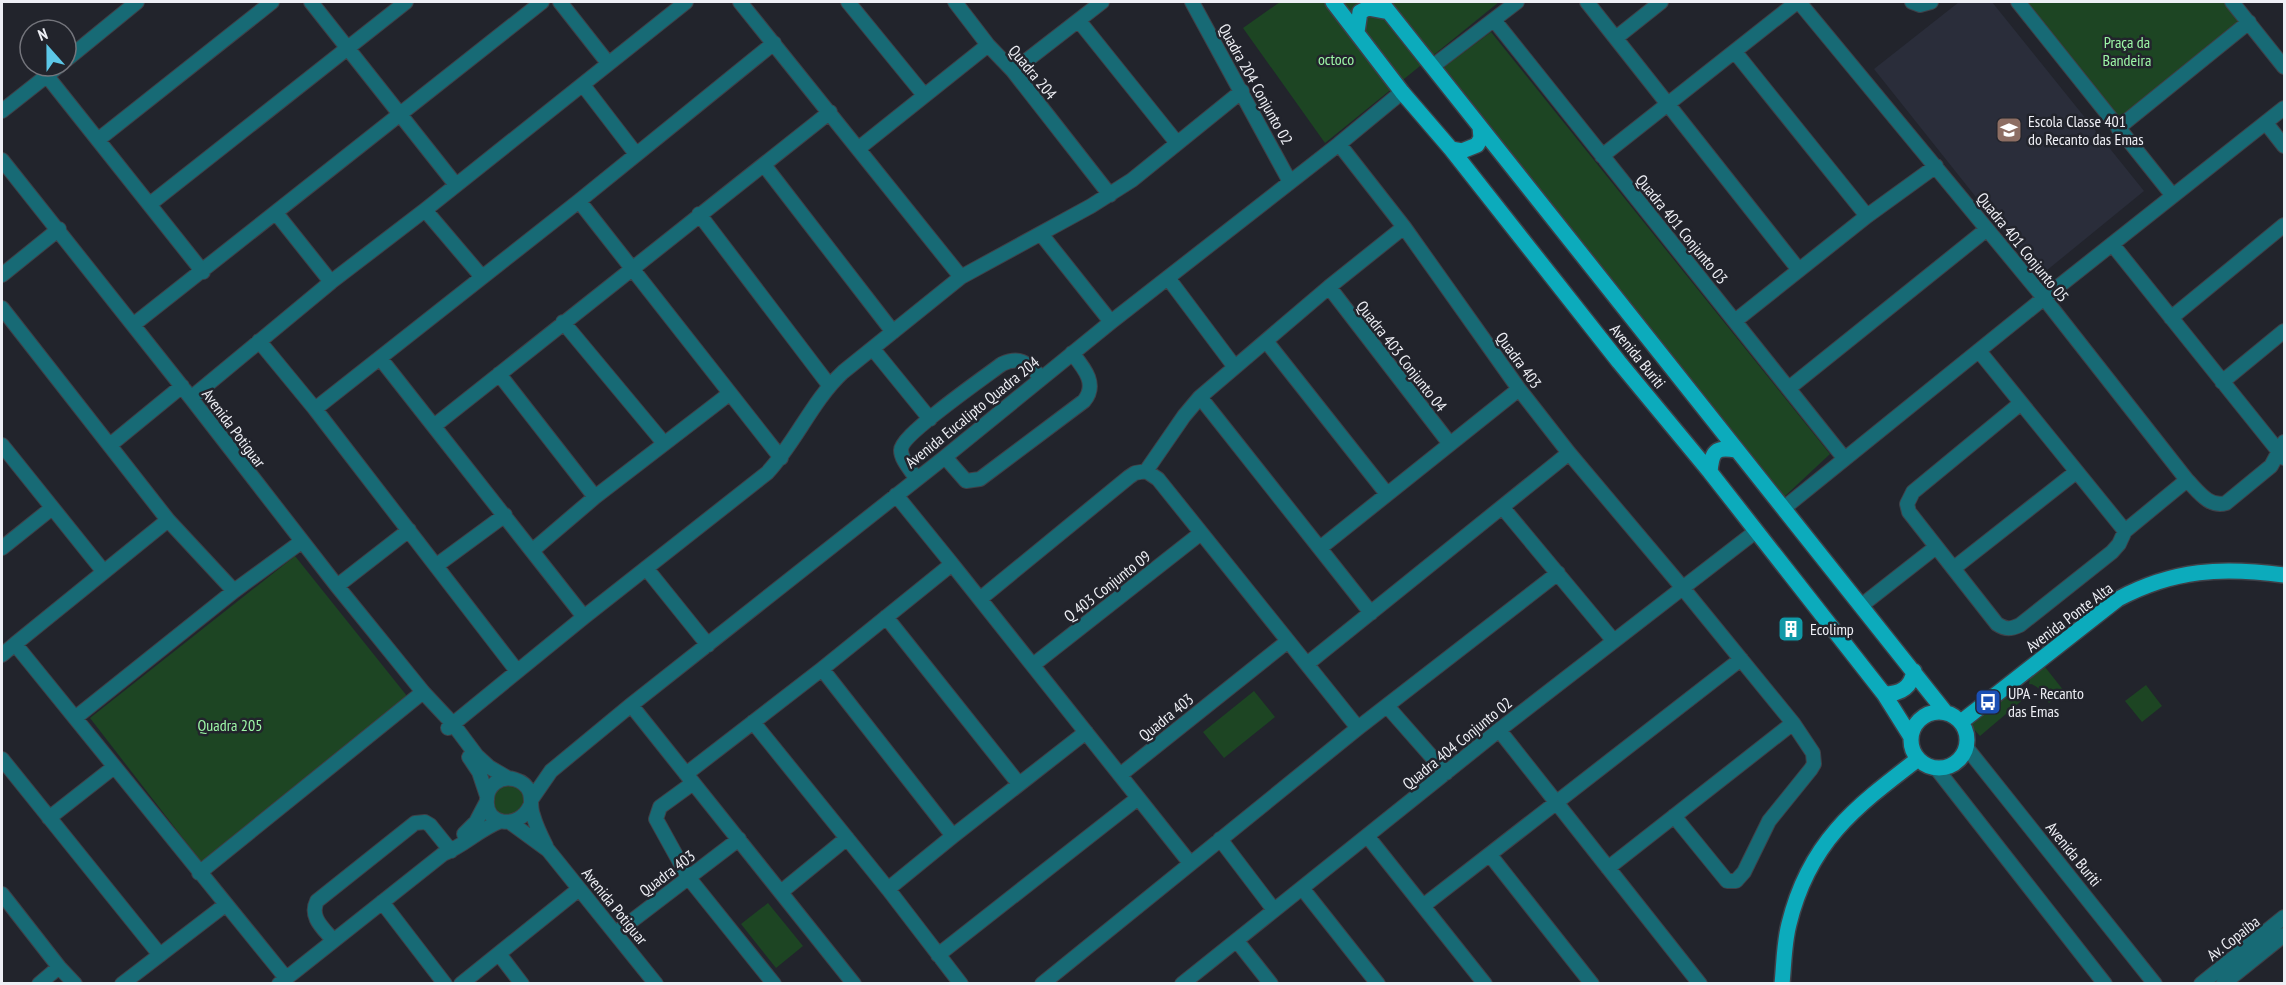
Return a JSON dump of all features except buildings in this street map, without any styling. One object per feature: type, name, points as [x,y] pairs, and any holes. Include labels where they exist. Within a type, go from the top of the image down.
[{"type":"main road","name":"Avenida Buriti","points":[[1333,2],[1402,92],[1451,149],[1619,362],[1710,472],[1884,694],[1911,737],[1913,751],[1918,759]]},
{"type":"main road","name":"Avenida Buriti","points":[[1385,7],[1946,713],[1961,722],[1967,734],[1966,747]]},
{"type":"main road","points":[[1357,32],[1360,12],[1368,8],[1385,7]]},
{"type":"main road","points":[[1451,149],[1462,151],[1477,145],[1481,138],[1480,127]]},
{"type":"main road","points":[[1710,472],[1711,457],[1716,451],[1724,448],[1736,450]]},
{"type":"main road","name":"Avenida Ponte Alta","points":[[1961,722],[2118,599],[2141,587],[2178,575],[2198,572],[2236,570],[2284,575]]},
{"type":"main road","points":[[1884,694],[1904,690],[1910,684],[1914,671]]},
{"type":"main road","points":[[1911,737],[1915,725],[1922,718],[1930,713],[1946,713]]},
{"type":"main road","points":[[1782,984],[1788,927],[1800,887],[1814,858],[1842,822],[1868,798],[1918,759],[1925,765],[1936,768],[1952,765],[1959,760],[1966,747]]},
{"type":"street","points":[[78,50],[137,2]]},
{"type":"street","points":[[99,140],[272,2]]},
{"type":"street","points":[[310,2],[456,185]]},
{"type":"street","points":[[150,204],[406,2]]},
{"type":"street","points":[[133,325],[542,2]]},
{"type":"street","points":[[560,2],[609,63]]},
{"type":"street","points":[[740,2],[961,277]]},
{"type":"street","points":[[848,2],[924,95]]},
{"type":"street","points":[[1013,71],[1102,2]]},
{"type":"street","name":"Quadra 204 Conjunto 02","points":[[1192,2],[1290,182]]},
{"type":"street","points":[[1433,66],[1517,2]]},
{"type":"street","points":[[1587,2],[1617,37],[1667,105],[1799,270]]},
{"type":"street","points":[[1617,37],[1661,2]]},
{"type":"street","points":[[1602,156],[1798,2]]},
{"type":"street","name":"Quadra 401 Conjunto 05","points":[[1798,2],[2044,298],[2187,480],[2212,504],[2226,503],[2259,477],[2283,451]]},
{"type":"street","points":[[1912,2],[1920,5],[1931,2]]},
{"type":"street","points":[[2018,2],[2173,196]]},
{"type":"street","points":[[2232,2],[2284,67]]},
{"type":"street","points":[[191,398],[331,282],[609,63],[677,4]]},
{"type":"street","points":[[962,4],[988,45]]},
{"type":"street","name":"Quadra 401 Conjunto 03","points":[[1494,20],[1844,458]]},
{"type":"street","points":[[1079,21],[1178,143]]},
{"type":"street","points":[[2118,128],[2249,22]]},
{"type":"street","points":[[315,409],[579,201],[774,43]]},
{"type":"street","name":"Quadra 204","points":[[859,148],[988,45],[1013,71],[1110,195]]},
{"type":"street","points":[[1735,52],[1867,216]]},
{"type":"street","points":[[2,111],[44,78]]},
{"type":"street","points":[[49,78],[203,272]]},
{"type":"street","points":[[583,84],[636,153]]},
{"type":"street","points":[[448,722],[517,671],[767,473],[781,458],[829,385],[961,277],[1110,195],[1132,180],[1242,91]]},
{"type":"street","name":"Avenida Eucalipto Quadra 204","points":[[564,759],[1402,92]]},
{"type":"street","points":[[1784,508],[2284,108]]},
{"type":"street","points":[[434,426],[830,112]]},
{"type":"street","points":[[2266,123],[2284,146]]},
{"type":"street","name":"Quadra 403","points":[[1339,144],[1404,227],[1519,389],[1569,453],[1682,586],[1793,723],[1813,753],[1814,764],[1769,821],[1736,881],[1727,881],[1674,816]]},
{"type":"street","name":"Avenida Potiguar","points":[[2,160],[182,386],[301,542],[448,722],[483,762],[527,788],[537,829],[548,850],[656,984]]},
{"type":"street","points":[[764,165],[893,332]]},
{"type":"street","points":[[1735,321],[1867,216],[1936,166]]},
{"type":"street","points":[[579,201],[781,458]]},
{"type":"street","points":[[425,210],[482,277]]},
{"type":"street","points":[[276,213],[331,282]]},
{"type":"street","points":[[699,214],[829,385]]},
{"type":"street","points":[[2170,318],[2284,225]]},
{"type":"street","points":[[1146,471],[1200,397],[1234,366],[1404,227]]},
{"type":"street","points":[[1789,388],[1987,229]]},
{"type":"street","points":[[2,275],[59,230]]},
{"type":"street","points":[[1041,234],[1112,322]]},
{"type":"street","points":[[2112,244],[2222,382],[2283,451]]},
{"type":"street","points":[[1168,278],[1234,366]]},
{"type":"street","name":"Quadra 403 Conjunto 04","points":[[1329,287],[1450,444]]},
{"type":"street","points":[[2,308],[7,327],[110,445],[168,520],[234,591]]},
{"type":"street","points":[[563,322],[663,442]]},
{"type":"street","points":[[2222,382],[2284,331]]},
{"type":"street","points":[[259,341],[437,565],[517,671]]},
{"type":"street","points":[[1266,341],[1387,494]]},
{"type":"street","points":[[873,349],[930,419]]},
{"type":"street","points":[[1979,351],[2125,531]]},
{"type":"street","points":[[945,457],[966,481],[980,479],[1084,401],[1089,394],[1090,382],[1087,373],[1072,353]]},
{"type":"street","points":[[380,358],[584,617]]},
{"type":"street","points":[[916,478],[903,458],[902,444],[930,419],[1002,364],[1011,360],[1024,362],[1042,378]]},
{"type":"street","points":[[500,374],[595,496]]},
{"type":"street","points":[[110,445],[182,386]]},
{"type":"street","points":[[1320,548],[1519,389]]},
{"type":"street","points":[[533,550],[595,496],[729,394]]},
{"type":"street","points":[[1200,397],[1371,613]]},
{"type":"street","points":[[2021,403],[1908,497],[1907,504],[1909,512],[1936,547],[1997,624],[2003,628],[2020,626],[2112,552],[2125,531],[2187,480]]},
{"type":"street","points":[[2,445],[104,572]]},
{"type":"street","points":[[1307,664],[1569,453]]},
{"type":"street","points":[[980,599],[1135,472],[1146,471],[1158,479],[1358,728]]},
{"type":"street","points":[[1954,568],[2076,472]]},
{"type":"street","points":[[896,495],[1190,863]]},
{"type":"street","points":[[2,548],[52,508]]},
{"type":"street","points":[[1503,508],[1613,640]]},
{"type":"street","points":[[437,565],[505,514]]},
{"type":"street","points":[[2,655],[168,520]]},
{"type":"street","points":[[336,586],[409,530]]},
{"type":"street","name":"Quadra 404 Conjunto 02","points":[[1182,984],[1613,640],[1755,532]]},
{"type":"street","name":"Q 403 Conjunto 09","points":[[1033,665],[1201,533]]},
{"type":"street","points":[[75,718],[234,591],[301,542]]},
{"type":"street","points":[[1862,605],[1936,547]]},
{"type":"street","points":[[774,984],[688,877],[656,819],[660,807],[689,778],[753,722],[952,564]]},
{"type":"street","points":[[646,568],[708,645]]},
{"type":"street","points":[[1050,981],[1190,863],[1358,728],[1558,573]]},
{"type":"street","points":[[886,617],[1019,784]]},
{"type":"street","name":"Quadra 403","points":[[1120,775],[1288,641]]},
{"type":"street","points":[[15,644],[200,873],[282,981],[448,851],[476,832],[523,817],[546,777],[564,759]]},
{"type":"street","points":[[1424,906],[1741,659]]},
{"type":"street","points":[[822,669],[953,836]]},
{"type":"street","points":[[200,873],[423,692]]},
{"type":"street","points":[[631,705],[854,984]]},
{"type":"street","points":[[1388,706],[1446,773]]},
{"type":"street","name":"Avenida Potiguar","points":[[448,722],[478,772],[492,816],[506,822],[548,850]]},
{"type":"street","points":[[753,722],[888,889],[961,984]]},
{"type":"street","points":[[1608,868],[1793,723]]},
{"type":"street","points":[[1499,730],[1700,984]]},
{"type":"street","points":[[888,889],[1086,732]]},
{"type":"street","name":"Avenida Buriti","points":[[1966,747],[2154,984]]},
{"type":"street","points":[[2,759],[160,955]]},
{"type":"street","points":[[448,851],[471,828],[494,784],[542,772],[564,759]]},
{"type":"street","points":[[49,818],[114,767]]},
{"type":"street","points":[[1936,768],[2105,984]]},
{"type":"street","points":[[938,955],[1138,798]]},
{"type":"street","points":[[333,940],[315,917],[313,909],[316,901],[415,823],[425,822],[430,825],[448,851]]},
{"type":"street","points":[[1368,837],[1485,984]]},
{"type":"street","points":[[781,892],[847,838]]},
{"type":"street","name":"Quadra 403","points":[[615,933],[739,839]]},
{"type":"street","points":[[1220,839],[1274,910]]},
{"type":"street","points":[[1490,855],[1592,984]]},
{"type":"street","points":[[1302,888],[1378,984]]},
{"type":"street","points":[[461,984],[579,889]]},
{"type":"street","points":[[2,894],[75,984]]},
{"type":"street","points":[[382,902],[445,984]]},
{"type":"street","points":[[122,984],[225,905]]},
{"type":"street","name":"Av. Copaíba","points":[[2201,984],[2284,917]]},
{"type":"street","name":"Av. Copaíba","points":[[2223,984],[2284,935]]},
{"type":"street","points":[[1237,941],[1271,984]]},
{"type":"street","points":[[499,954],[522,984]]},
{"type":"street","points":[[39,984],[59,967]]},
{"type":"shaded area","name":"Escola Classe 401 do Recanto das Emas","points":[[1959,2],[1992,2],[2144,191],[2046,271],[2034,270],[1874,69]]},
{"type":"green space","name":"octoco","points":[[1280,2],[1499,2],[1325,143],[1243,28]]},
{"type":"green space","name":"Praça da Bandeira","points":[[2023,2],[2228,2],[2244,21],[2118,123]]},
{"type":"green space","points":[[1491,32],[1830,454],[1784,497],[1444,67]]},
{"type":"green space","name":"Quadra 205","points":[[295,556],[407,696],[206,868],[90,718]]},
{"type":"green space","points":[[2045,667],[2064,691],[2049,703],[2038,688],[2029,684],[2030,678]]},
{"type":"green space","points":[[2146,685],[2162,706],[2142,722],[2125,701]]},
{"type":"green space","points":[[1254,691],[1275,717],[1224,758],[1203,732]]},
{"type":"green space","points":[[2022,692],[2026,697],[1980,736],[1970,725],[2008,696]]},
{"type":"green space","points":[[515,783],[526,795],[524,811],[504,818],[493,809],[491,801],[499,785]]},
{"type":"green space","points":[[768,903],[803,946],[776,968],[741,924]]},
{"type":"place","name":"Escola Classe 401 do Recanto das Emas","points":[[2009,130]]},
{"type":"place","name":"Ecolimp","points":[[1791,629]]},
{"type":"place","name":"UPA - Recanto das Emas","points":[[1988,702]]}]
